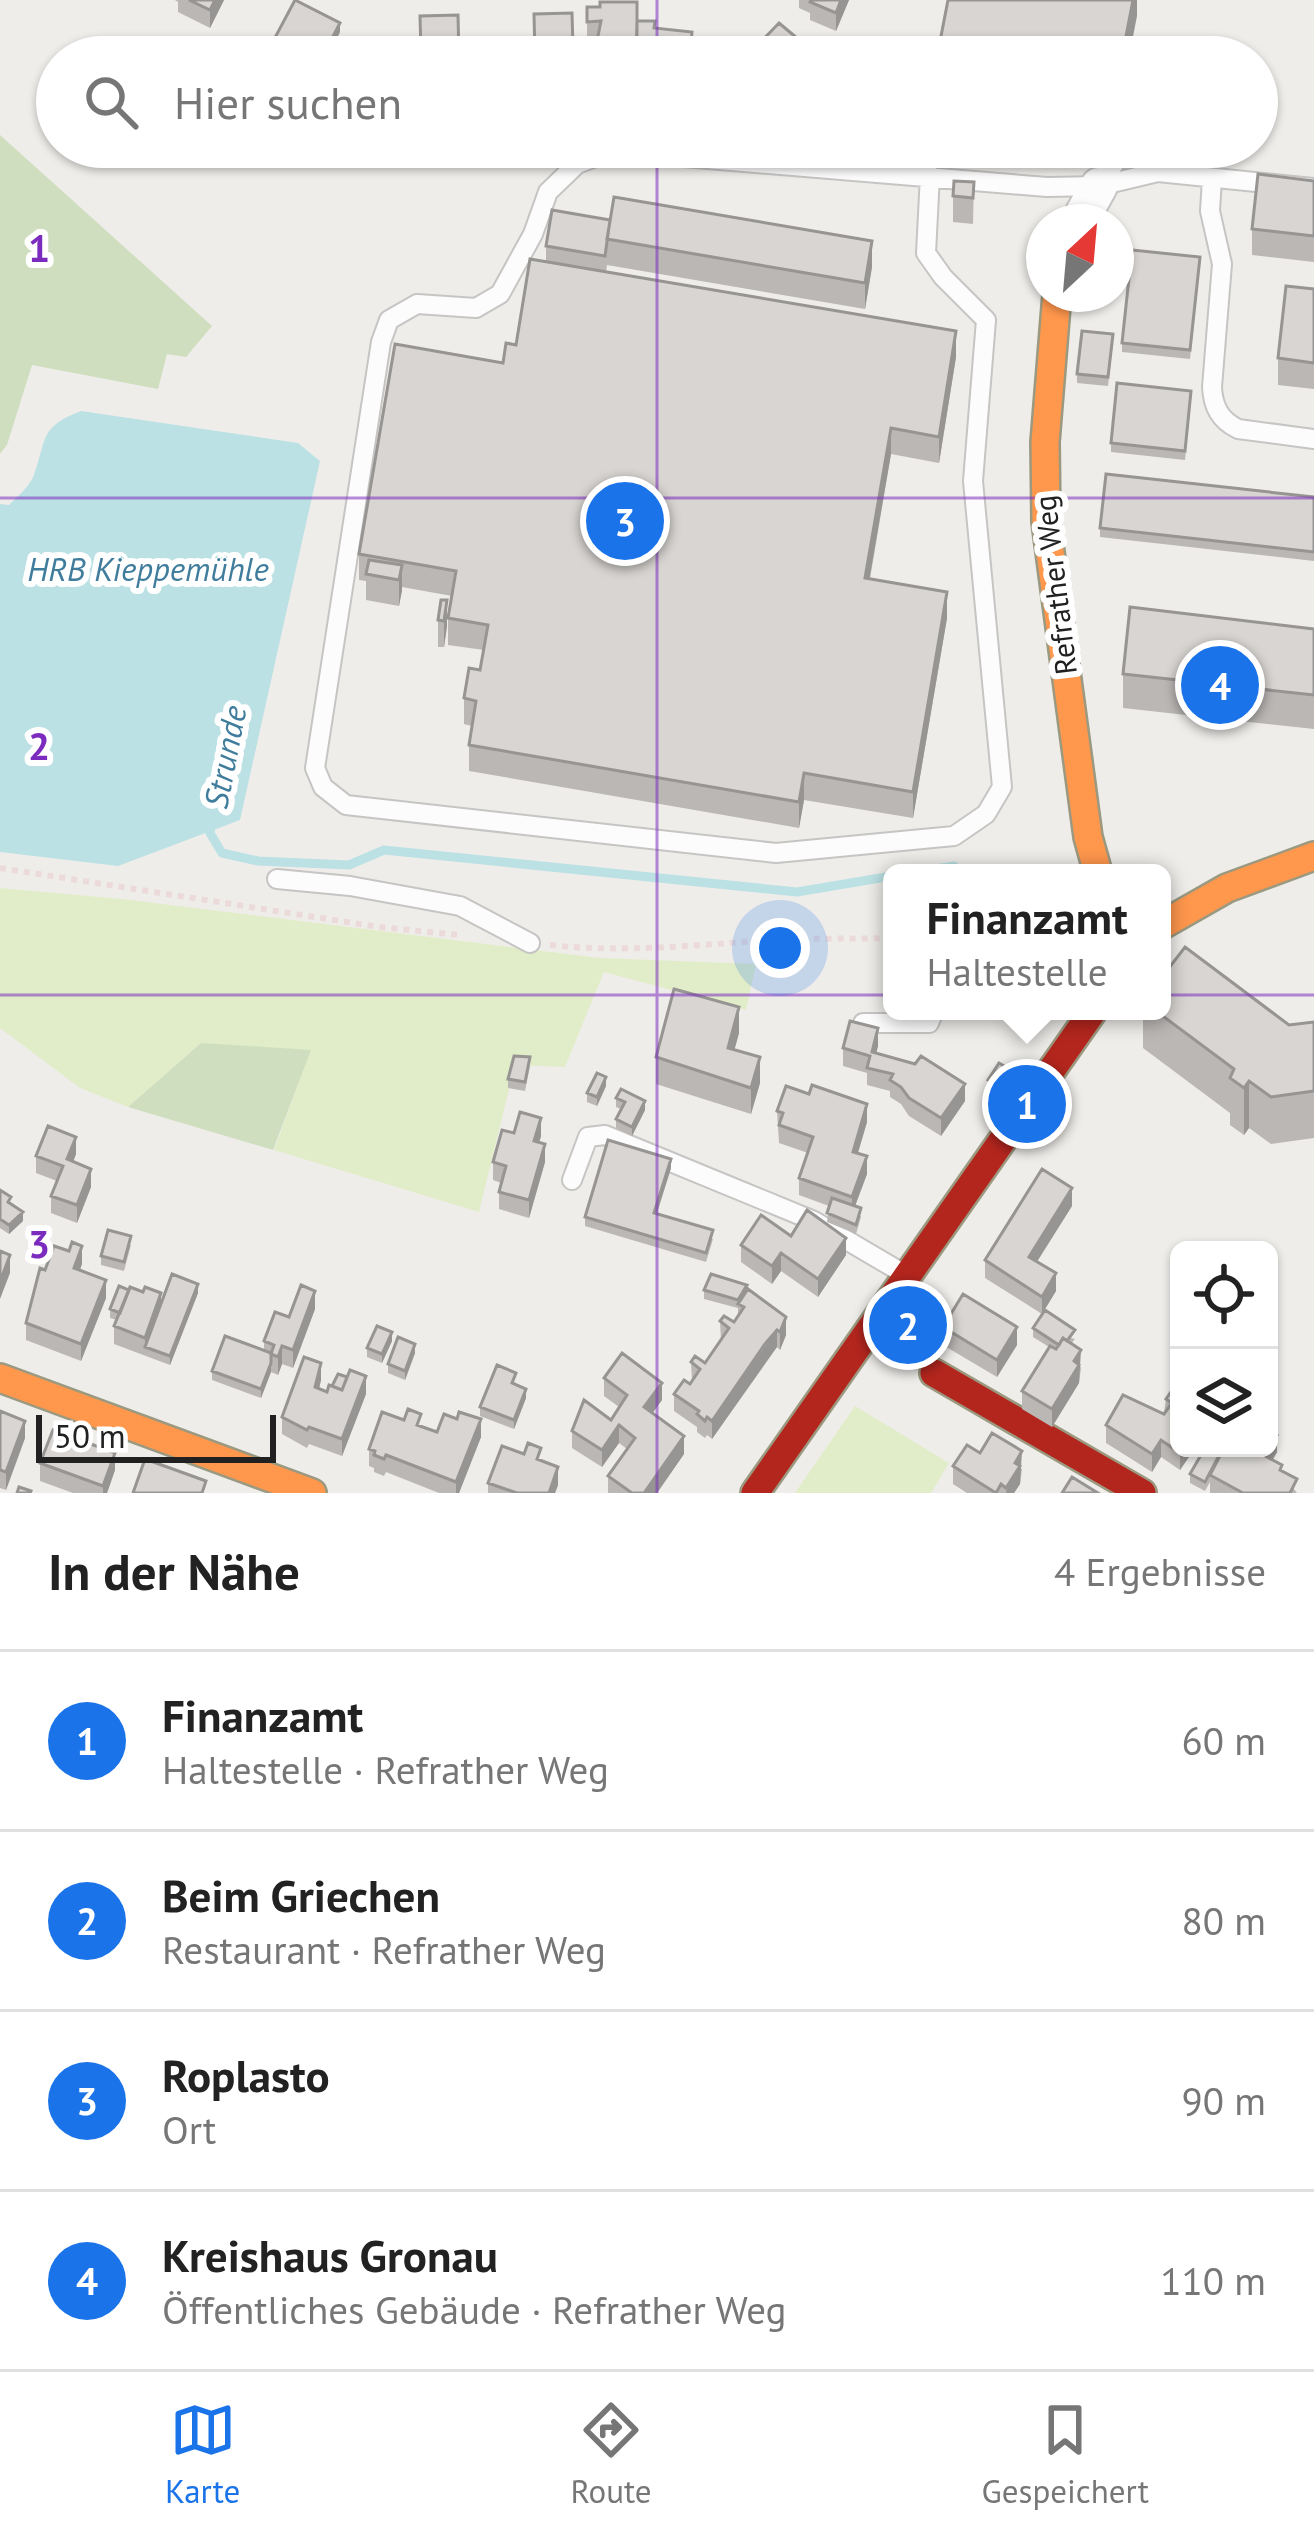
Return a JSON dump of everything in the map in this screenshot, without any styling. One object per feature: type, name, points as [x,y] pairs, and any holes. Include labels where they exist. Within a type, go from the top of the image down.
[{"type":"street","points":[[1089,204],[1099,186]]},
{"type":"street","name":"Refrather Weg","points":[[1056,312],[1045,442],[1046,522],[1096,864]]},
{"type":"street","points":[[1171,920],[1227,888],[1314,856]]},
{"type":"street","points":[[754,1493],[1087,1020]]},
{"type":"street","points":[[934,1373],[1142,1493]]},
{"type":"street","points":[[0,1378],[312,1493]]},
{"type":"lane","points":[[573,168],[548,192],[500,294],[476,308],[417,304],[389,320],[381,342],[315,768],[323,787],[346,805],[776,853],[954,836],[986,814],[1002,787],[973,481],[986,320],[926,253],[930,175]]},
{"type":"lane","points":[[837,168],[1047,187],[1099,186],[1158,172],[1314,188]]},
{"type":"lane","points":[[1099,186],[1111,168]]},
{"type":"lane","points":[[1212,178],[1210,211],[1222,264],[1214,406],[1227,424],[1238,429],[1314,439]]},
{"type":"lane","points":[[277,879],[409,894],[460,906],[530,943]]},
{"type":"lane","points":[[863,1023],[930,1020]]},
{"type":"lane","points":[[572,1180],[588,1137],[604,1135],[814,1222],[906,1275]]},
{"type":"green space","points":[[0,135],[212,326],[186,357],[167,354],[158,389],[32,365],[0,454]]},
{"type":"green space","points":[[0,888],[600,958],[756,964],[746,1010],[604,972],[565,1067],[515,1065],[479,1212],[274,1150],[310,1052],[201,1043],[128,1107],[80,1088],[0,1028]]},
{"type":"green space","points":[[201,1043],[311,1050],[273,1150],[128,1107]]},
{"type":"green space","points":[[855,1406],[949,1463],[931,1493],[795,1493]]},
{"type":"water","name":"HRB Kieppemühle","points":[[81,411],[298,443],[320,461],[240,820],[118,866],[0,852],[0,504],[9,505],[30,483],[51,429]]},
{"type":"building","points":[[189,0],[215,0],[210,10]]},
{"type":"building","points":[[295,0],[340,23],[333,36],[276,36]]},
{"type":"building","points":[[811,0],[841,0],[836,13]]},
{"type":"building","points":[[948,0],[1133,0],[1126,36],[941,36]]},
{"type":"building","points":[[600,2],[637,2],[637,36],[598,36],[601,21],[587,22],[587,7],[600,7]]},
{"type":"building","points":[[572,13],[573,36],[535,36],[534,14]]},
{"type":"building","points":[[458,15],[458,36],[421,36],[420,16]]},
{"type":"building","points":[[637,21],[692,32],[692,36],[637,36]]},
{"type":"building","points":[[779,23],[794,36],[766,36]]},
{"type":"building","points":[[1258,174],[1314,181],[1314,236],[1252,229]]},
{"type":"building","points":[[954,181],[974,182],[973,198],[953,196]]},
{"type":"building","points":[[614,197],[872,241],[865,283],[607,239]]},
{"type":"building","points":[[552,210],[610,220],[605,256],[546,246]]},
{"type":"building","points":[[1134,250],[1200,257],[1190,350],[1122,343],[1125,312],[1134,312]]},
{"type":"building","points":[[530,259],[956,331],[939,437],[891,428],[865,578],[947,592],[913,792],[804,773],[799,802],[469,745],[476,701],[464,698],[469,668],[480,670],[488,625],[448,618],[456,571],[359,554],[395,344],[503,363],[506,343],[516,345]]},
{"type":"building","points":[[1286,286],[1314,289],[1314,363],[1278,358]]},
{"type":"building","points":[[1082,331],[1113,334],[1108,377],[1077,374]]},
{"type":"building","points":[[1117,383],[1191,391],[1185,451],[1111,443]]},
{"type":"building","points":[[1106,474],[1314,497],[1314,552],[1100,528]]},
{"type":"building","points":[[369,560],[402,565],[399,580],[366,574]]},
{"type":"building","points":[[441,600],[447,600],[444,621],[438,620]]},
{"type":"building","points":[[1130,607],[1314,629],[1314,695],[1123,674]]},
{"type":"building","points":[[1185,947],[1289,1025],[1314,1022],[1314,1091],[1271,1097],[1249,1081],[1244,1088],[1230,1078],[1234,1069],[1168,1020],[1171,965]]},
{"type":"building","points":[[674,989],[739,1007],[728,1048],[760,1057],[751,1088],[656,1057]]},
{"type":"building","points":[[850,1021],[878,1028],[872,1052],[915,1064],[921,1056],[965,1084],[941,1118],[909,1098],[890,1080],[893,1074],[867,1068],[870,1056],[843,1048]]},
{"type":"building","points":[[514,1056],[530,1057],[525,1082],[508,1079]]},
{"type":"building","points":[[999,1063],[1006,1067],[995,1084],[988,1080]]},
{"type":"building","points":[[597,1073],[606,1077],[597,1097],[587,1093]]},
{"type":"building","points":[[812,1085],[867,1104],[853,1152],[867,1156],[852,1197],[799,1178],[813,1137],[779,1125],[783,1113],[777,1111],[786,1086],[809,1094]]},
{"type":"building","points":[[621,1089],[645,1101],[632,1127],[616,1119],[625,1102],[616,1098]]},
{"type":"building","points":[[520,1112],[541,1118],[534,1141],[545,1144],[529,1200],[499,1192],[506,1166],[493,1162],[502,1130],[514,1133]]},
{"type":"building","points":[[48,1126],[76,1137],[67,1159],[91,1169],[77,1205],[51,1196],[63,1166],[36,1156]]},
{"type":"building","points":[[608,1140],[671,1159],[654,1213],[713,1230],[706,1253],[585,1217]]},
{"type":"building","points":[[1042,1169],[1072,1188],[1029,1257],[1056,1273],[1042,1297],[985,1260]]},
{"type":"building","points":[[0,1190],[23,1212],[9,1225],[0,1219]]},
{"type":"building","points":[[832,1198],[861,1208],[856,1225],[827,1213]]},
{"type":"building","points":[[807,1210],[846,1238],[818,1279],[781,1253],[772,1266],[741,1245],[761,1215],[791,1236]]},
{"type":"building","points":[[108,1230],[131,1236],[124,1262],[101,1256]]},
{"type":"building","points":[[72,1242],[82,1246],[74,1268],[106,1280],[81,1344],[26,1323],[40,1268],[45,1270],[54,1246],[69,1251]]},
{"type":"building","points":[[0,1251],[10,1255],[0,1282]]},
{"type":"building","points":[[172,1274],[198,1284],[170,1356],[145,1347]]},
{"type":"building","points":[[711,1274],[747,1285],[738,1300],[704,1290]]},
{"type":"building","points":[[301,1285],[315,1291],[293,1350],[282,1346],[278,1357],[271,1354],[274,1345],[264,1341],[275,1312],[289,1317]]},
{"type":"building","points":[[119,1286],[129,1290],[120,1313],[110,1309]]},
{"type":"building","points":[[130,1287],[161,1293],[145,1338],[114,1326]]},
{"type":"building","points":[[748,1289],[786,1317],[780,1332],[765,1344],[712,1421],[707,1417],[705,1421],[699,1411],[674,1394],[684,1380],[690,1384],[700,1369],[691,1362],[695,1356],[705,1363],[729,1328],[720,1321],[724,1316],[734,1322]]},
{"type":"building","points":[[963,1294],[1017,1327],[997,1360],[943,1327]]},
{"type":"building","points":[[1045,1310],[1075,1330],[1067,1341],[1063,1338],[1059,1345],[1033,1328]]},
{"type":"building","points":[[377,1326],[392,1332],[382,1354],[367,1348]]},
{"type":"building","points":[[225,1336],[271,1353],[261,1389],[212,1371]]},
{"type":"building","points":[[398,1337],[415,1344],[405,1371],[388,1364]]},
{"type":"building","points":[[1063,1338],[1081,1350],[1074,1361],[1079,1365],[1052,1409],[1022,1391],[1050,1346],[1056,1349]]},
{"type":"building","points":[[622,1353],[662,1383],[644,1407],[684,1436],[644,1493],[632,1493],[608,1476],[635,1438],[619,1425],[602,1450],[572,1431],[584,1400],[611,1420],[627,1395],[604,1378]]},
{"type":"building","points":[[304,1357],[321,1363],[315,1387],[327,1392],[329,1385],[342,1390],[350,1370],[366,1376],[342,1439],[282,1417]]},
{"type":"building","points":[[497,1365],[516,1373],[512,1383],[526,1389],[514,1420],[480,1407]]},
{"type":"building","points":[[338,1374],[347,1377],[342,1390],[332,1386]]},
{"type":"building","points":[[1123,1395],[1164,1414],[1170,1406],[1170,1446],[1161,1440],[1152,1454],[1106,1425]]},
{"type":"building","points":[[408,1409],[421,1414],[417,1425],[437,1432],[444,1414],[457,1419],[459,1412],[481,1419],[456,1482],[386,1455],[384,1459],[369,1449],[382,1412],[404,1420]]},
{"type":"building","points":[[0,1411],[25,1421],[6,1472],[0,1470]]},
{"type":"building","points":[[53,1430],[115,1453],[103,1486],[40,1463]]},
{"type":"building","points":[[992,1433],[1022,1451],[1015,1463],[1020,1466],[1006,1488],[1001,1484],[996,1493],[953,1466],[967,1445],[980,1453]]},
{"type":"building","points":[[528,1443],[541,1448],[537,1459],[558,1467],[549,1493],[517,1493],[488,1483],[502,1446],[524,1454]]},
{"type":"building","points":[[1200,1457],[1218,1457],[1205,1482],[1190,1474]]},
{"type":"building","points":[[1219,1457],[1267,1457],[1297,1479],[1290,1493],[1243,1493],[1210,1475]]},
{"type":"building","points":[[145,1459],[206,1481],[202,1493],[133,1493]]},
{"type":"building","points":[[1072,1477],[1098,1493],[1062,1493]]},
{"type":"waterway","name":"Strunde","points":[[212,819],[210,833],[222,853],[258,861],[349,865],[384,850],[797,892],[883,878]]},
{"type":"traffic: slow","points":[[1056,312],[1045,442],[1046,522],[1096,864]]},
{"type":"traffic: slow","points":[[1171,920],[1227,888],[1314,856]]},
{"type":"traffic: slow","points":[[0,1378],[312,1493]]},
{"type":"traffic: jam","points":[[755,1493],[1087,1020]]},
{"type":"traffic: jam","points":[[934,1373],[1142,1493]]},
{"type":"place","name":"Roplasto","points":[[625,521]]},
{"type":"place","name":"Kreishaus Gronau","points":[[1220,685]]},
{"type":"place","name":"Finanzamt","points":[[1027,1104]]},
{"type":"place","name":"Beim Griechen","points":[[908,1325]]}]
